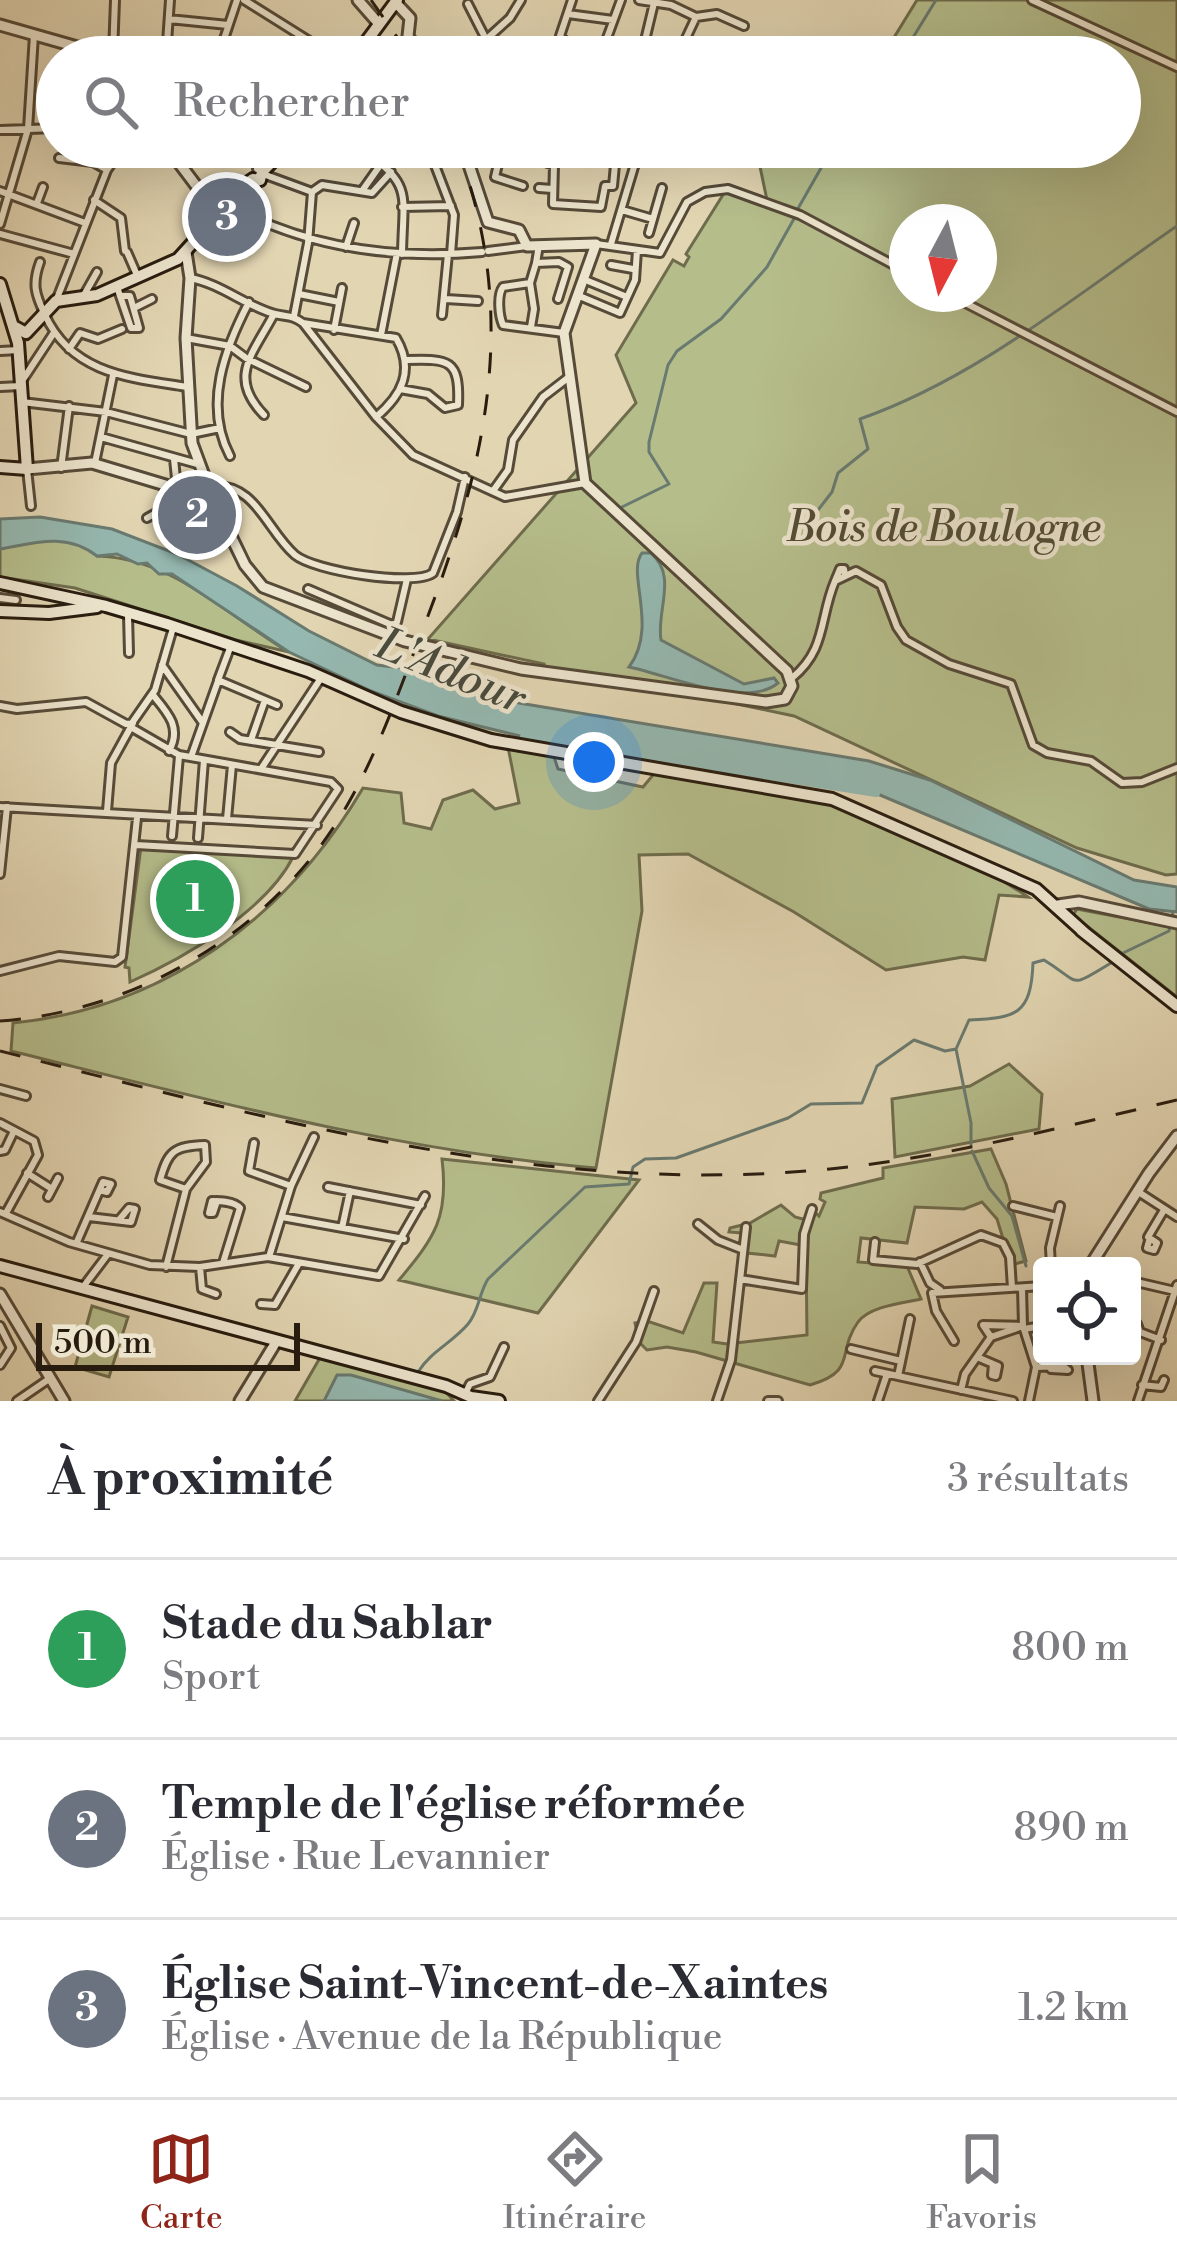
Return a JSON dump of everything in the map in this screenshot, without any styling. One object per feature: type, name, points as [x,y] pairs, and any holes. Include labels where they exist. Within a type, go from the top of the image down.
[{"type":"main road","points":[[370,36],[396,1]]},
{"type":"main road","points":[[20,338],[50,307],[119,291],[186,253],[212,208],[267,168]]},
{"type":"main road","points":[[0,284],[20,338],[26,462],[3,465]]},
{"type":"main road","points":[[0,583],[106,606],[173,627],[322,677],[397,710],[520,746],[819,795],[1017,880],[1059,908],[1177,1006]]},
{"type":"main road","points":[[10,608],[106,606]]},
{"type":"main road","points":[[1017,880],[1059,908]]},
{"type":"main road","points":[[0,1264],[255,1336],[269,1347],[416,1378],[465,1397],[498,1401]]},
{"type":"street","points":[[113,36],[115,0]]},
{"type":"street","points":[[168,36],[170,0]]},
{"type":"street","points":[[224,36],[241,0],[300,36]]},
{"type":"street","points":[[358,0],[379,24]]},
{"type":"street","points":[[490,36],[510,18],[520,0]]},
{"type":"street","points":[[560,36],[572,0]]},
{"type":"street","points":[[610,36],[621,0]]},
{"type":"street","points":[[1032,0],[1110,36]]},
{"type":"street","points":[[396,1],[410,18],[408,36]]},
{"type":"street","points":[[643,36],[647,1],[696,16],[717,14],[744,26]]},
{"type":"street","points":[[468,4],[484,36]]},
{"type":"street","points":[[568,14],[613,20]]},
{"type":"street","points":[[687,36],[696,16]]},
{"type":"street","points":[[169,19],[227,25]]},
{"type":"street","points":[[0,26],[37,36]]},
{"type":"street","points":[[0,224],[4,192],[28,129],[34,35]]},
{"type":"street","points":[[1141,50],[1177,67]]},
{"type":"street","points":[[0,130],[36,129]]},
{"type":"street","points":[[104,168],[107,170],[50,307],[53,334],[90,365],[112,375],[188,387]]},
{"type":"street","points":[[182,168],[212,208]]},
{"type":"street","points":[[258,168],[246,213],[308,238],[346,247],[449,254],[533,245],[610,244],[660,253],[687,202],[712,190],[735,190],[889,263]]},
{"type":"street","points":[[362,191],[378,168]]},
{"type":"street","points":[[381,335],[399,254],[403,207],[402,189],[388,168]]},
{"type":"street","points":[[436,168],[451,206],[442,315]]},
{"type":"street","points":[[469,168],[484,218],[519,230],[533,245],[531,328]]},
{"type":"street","points":[[498,168],[497,180],[524,186]]},
{"type":"street","points":[[554,168],[553,204],[601,207],[605,186],[628,187]]},
{"type":"street","points":[[613,186],[615,168]]},
{"type":"street","points":[[610,244],[634,168]]},
{"type":"street","points":[[258,178],[312,192],[322,185],[375,191],[392,171]]},
{"type":"street","points":[[37,203],[43,187]]},
{"type":"street","points":[[539,188],[552,189]]},
{"type":"street","points":[[649,233],[662,188]]},
{"type":"street","points":[[4,192],[85,223]]},
{"type":"street","points":[[294,316],[312,192]]},
{"type":"street","points":[[94,200],[121,218],[126,252],[138,278]]},
{"type":"street","points":[[403,207],[451,206]]},
{"type":"street","points":[[622,210],[653,219]]},
{"type":"street","points":[[346,247],[354,223]]},
{"type":"street","points":[[0,234],[74,254]]},
{"type":"street","points":[[596,244],[564,333],[585,482],[791,678]]},
{"type":"street","points":[[577,295],[618,314],[635,280],[637,250]]},
{"type":"street","points":[[186,253],[191,434],[245,565],[263,587],[405,641],[564,677],[766,702],[785,699],[790,692],[791,678],[820,642],[826,601],[835,581],[856,571],[881,585],[897,627],[918,647],[949,664],[1011,684],[1027,735],[1046,753],[1091,761],[1117,781],[1130,784],[1177,768]]},
{"type":"street","points":[[40,262],[33,286],[50,307]]},
{"type":"street","points":[[536,263],[559,262],[568,267],[558,299]]},
{"type":"street","points":[[611,265],[634,269]]},
{"type":"street","points":[[83,298],[97,272]]},
{"type":"street","points":[[190,278],[303,323],[412,455],[511,498],[585,482]]},
{"type":"street","points":[[588,281],[628,298]]},
{"type":"street","points":[[530,284],[502,287],[503,325],[564,333]]},
{"type":"street","points":[[334,329],[342,288]]},
{"type":"street","points":[[119,291],[130,296],[140,327],[131,328],[119,291]]},
{"type":"street","points":[[298,294],[339,302]]},
{"type":"street","points":[[444,298],[478,301]]},
{"type":"street","points":[[134,308],[152,299]]},
{"type":"street","points":[[230,456],[218,403],[226,346],[249,302]]},
{"type":"street","points":[[982,312],[1177,412]]},
{"type":"street","points":[[264,415],[245,392],[243,376],[274,314]]},
{"type":"street","points":[[303,323],[396,338],[406,360],[406,378],[376,417]]},
{"type":"street","points":[[0,325],[20,338],[0,351]]},
{"type":"street","points":[[68,349],[80,333],[98,339],[122,329]]},
{"type":"street","points":[[0,387],[21,382],[53,334]]},
{"type":"street","points":[[186,338],[226,346],[305,388]]},
{"type":"street","points":[[400,389],[428,394],[445,408],[458,405],[458,376],[452,366],[436,359],[406,360]]},
{"type":"street","points":[[95,463],[112,375]]},
{"type":"street","points":[[493,492],[508,470],[510,446],[537,404],[572,376]]},
{"type":"street","points":[[22,402],[106,412],[191,434],[220,428]]},
{"type":"street","points":[[60,466],[69,406]]},
{"type":"street","points":[[100,436],[201,465]]},
{"type":"street","points":[[174,459],[176,488]]},
{"type":"street","points":[[31,506],[26,462],[95,463],[192,493]]},
{"type":"street","points":[[147,518],[192,493],[232,487],[245,495],[296,556],[341,570],[427,578],[445,548],[465,477]]},
{"type":"street","points":[[308,590],[392,625],[398,622],[407,579]]},
{"type":"street","points":[[0,598],[10,608],[18,585]]},
{"type":"street","points":[[128,613],[129,653]]},
{"type":"street","points":[[107,811],[111,763],[153,694],[173,627]]},
{"type":"street","points":[[191,757],[231,647]]},
{"type":"street","points":[[162,664],[203,723]]},
{"type":"street","points":[[261,769],[322,677]]},
{"type":"street","points":[[218,680],[277,705]]},
{"type":"street","points":[[153,694],[174,724],[176,738],[172,836]]},
{"type":"street","points":[[251,740],[265,700]]},
{"type":"street","points":[[0,706],[17,709],[86,702],[174,753],[335,784],[338,793],[291,855],[136,845]]},
{"type":"street","points":[[230,732],[319,752]]},
{"type":"street","points":[[198,838],[204,760]]},
{"type":"street","points":[[227,819],[232,765]]},
{"type":"street","points":[[0,874],[4,807],[317,825]]},
{"type":"street","points":[[0,971],[58,956],[118,961],[123,953],[137,818]]},
{"type":"street","points":[[1059,908],[1083,904],[1173,922]]},
{"type":"street","points":[[0,1089],[26,1096]]},
{"type":"street","points":[[0,1123],[29,1137],[37,1147],[37,1160],[3,1212],[76,1244],[166,1267],[268,1257],[380,1276],[425,1196]]},
{"type":"street","points":[[0,1150],[5,1150],[14,1130]]},
{"type":"street","points":[[1096,1257],[1177,1136]]},
{"type":"street","points":[[268,1257],[291,1186],[314,1137]]},
{"type":"street","points":[[254,1143],[249,1171],[291,1186]]},
{"type":"street","points":[[166,1267],[186,1190],[206,1162],[205,1145],[169,1151],[161,1183],[186,1190]]},
{"type":"street","points":[[27,1173],[50,1193],[58,1178]]},
{"type":"street","points":[[328,1187],[421,1205]]},
{"type":"street","points":[[76,1244],[100,1190]]},
{"type":"street","points":[[342,1228],[350,1191]]},
{"type":"street","points":[[1137,1191],[1177,1217]]},
{"type":"street","points":[[217,1202],[240,1208],[223,1263]]},
{"type":"street","points":[[1013,1206],[1057,1217]]},
{"type":"street","points":[[1050,1257],[1060,1206]]},
{"type":"street","points":[[740,1280],[802,1289],[805,1227],[812,1209]]},
{"type":"street","points":[[1149,1240],[1164,1210]]},
{"type":"street","points":[[89,1216],[119,1220]]},
{"type":"street","points":[[282,1217],[404,1238]]},
{"type":"street","points":[[698,1224],[742,1252]]},
{"type":"street","points":[[716,1401],[731,1360],[746,1227]]},
{"type":"street","points":[[875,1242],[873,1260],[917,1263],[981,1235],[1003,1244],[1010,1257],[1012,1288]]},
{"type":"street","points":[[83,1287],[108,1254]]},
{"type":"street","points":[[917,1263],[930,1283],[943,1292]]},
{"type":"street","points":[[260,1304],[275,1305],[298,1265]]},
{"type":"street","points":[[200,1267],[202,1289],[216,1294]]},
{"type":"street","points":[[1138,1401],[1176,1289],[1141,1283]]},
{"type":"street","points":[[954,1341],[932,1293],[1033,1287]]},
{"type":"street","points":[[1022,1288],[1024,1327],[1036,1366],[1029,1401]]},
{"type":"street","points":[[598,1401],[636,1342],[654,1291]]},
{"type":"street","points":[[0,1294],[64,1401]]},
{"type":"street","points":[[0,1365],[11,1348],[0,1326],[16,1315]]},
{"type":"street","points":[[898,1376],[910,1319]]},
{"type":"street","points":[[991,1337],[983,1325],[1033,1326]]},
{"type":"street","points":[[961,1390],[965,1374],[991,1337],[1024,1327]]},
{"type":"street","points":[[1141,1332],[1161,1340]]},
{"type":"street","points":[[240,1401],[269,1347]]},
{"type":"street","points":[[465,1397],[470,1384],[490,1377],[504,1347]]},
{"type":"street","points":[[850,1349],[901,1361]]},
{"type":"street","points":[[977,1357],[993,1364]]},
{"type":"street","points":[[1088,1365],[1093,1401]]},
{"type":"street","points":[[1036,1366],[1051,1369]]},
{"type":"street","points":[[874,1371],[1013,1401]]},
{"type":"street","points":[[878,1401],[887,1374]]},
{"type":"street","points":[[17,1401],[51,1377]]},
{"type":"street","points":[[1142,1385],[1161,1387],[1164,1380]]},
{"type":"street","points":[[768,1401],[778,1401]]},
{"type":"green space","name":"Bois de Boulogne","points":[[917,0],[1177,0],[1177,874],[1166,875],[1077,848],[794,716],[623,680],[545,669],[544,664],[428,639],[636,403],[616,355],[673,260],[684,266],[686,254],[726,190],[768,205],[760,168],[1141,168],[1141,36],[895,36]]},
{"type":"green space","points":[[44,538],[84,544],[97,556],[150,566],[174,577],[289,652],[236,640],[75,588],[0,577],[0,549]]},
{"type":"green space","points":[[508,747],[553,754],[558,769],[643,787],[658,769],[757,786],[850,811],[941,847],[1028,897],[999,895],[985,960],[963,957],[886,970],[688,854],[639,855],[642,911],[596,1168],[374,1136],[11,1051],[13,1023],[69,1014],[121,998],[216,948],[298,877],[363,788],[401,793],[404,823],[431,829],[443,800],[473,790],[495,809],[519,803]]},
{"type":"green space","points":[[141,847],[293,857],[264,896],[222,931],[130,982],[125,967]]},
{"type":"green space","points":[[1077,909],[1177,928],[1177,997],[1073,915]]},
{"type":"green space","points":[[1009,1064],[1042,1094],[1039,1129],[895,1157],[892,1099],[970,1086]]},
{"type":"green space","points":[[991,1149],[1006,1184],[1026,1261],[1011,1265],[997,1219],[982,1202],[964,1209],[915,1207],[907,1243],[861,1238],[858,1262],[907,1266],[921,1299],[863,1317],[840,1367],[825,1380],[810,1385],[696,1352],[667,1347],[647,1350],[639,1342],[635,1323],[647,1321],[683,1333],[704,1283],[717,1283],[713,1342],[807,1335],[806,1246],[779,1241],[775,1256],[747,1253],[741,1233],[729,1232],[730,1228],[750,1223],[781,1205],[795,1217],[810,1221],[813,1211],[819,1216],[825,1202],[821,1193],[883,1178],[883,1168]]},
{"type":"green space","points":[[442,1159],[639,1180],[538,1313],[399,1280],[437,1225],[443,1196]]},
{"type":"green space","points":[[92,1306],[128,1317],[109,1377],[75,1367]]},
{"type":"green space","points":[[321,1356],[445,1391],[454,1401],[295,1401]]},
{"type":"water","points":[[40,517],[112,529],[177,554],[377,665],[410,669],[425,679],[519,703],[869,761],[930,780],[1134,880],[1177,887],[1177,912],[1149,909],[873,792],[532,739],[438,716],[289,652],[172,574],[159,574],[147,563],[117,554],[97,556],[62,542],[0,549],[0,519]]},
{"type":"water","points":[[642,553],[651,553],[663,572],[661,640],[744,684],[774,678],[778,683],[764,690],[726,692],[629,667],[641,635],[637,574]]},
{"type":"water","points":[[337,1375],[351,1375],[442,1401],[324,1401]]},
{"type":"waterway","points":[[914,36],[936,0]]},
{"type":"waterway","points":[[796,212],[821,168]]},
{"type":"waterway","points":[[622,507],[669,484],[649,452],[668,365],[677,351],[721,319],[767,267],[795,217]]},
{"type":"waterway","points":[[808,523],[832,492],[838,473],[868,449],[860,419],[985,358],[1177,226]]},
{"type":"waterway","points":[[982,315],[1016,333]]},
{"type":"waterway","name":"L'Adour","points":[[524,737],[876,793]]},
{"type":"waterway","points":[[1123,953],[1169,931],[1177,911]]},
{"type":"waterway","points":[[418,1372],[468,1324],[488,1279],[585,1187],[629,1184],[633,1167],[645,1159],[676,1158],[788,1118],[811,1104],[862,1103],[877,1066],[914,1040],[945,1051],[956,1049],[969,1020],[999,1018],[1018,1010],[1029,994],[1033,963],[1044,960],[1076,980],[1111,963]]},
{"type":"waterway","points":[[956,1049],[971,1146]]},
{"type":"waterway","points":[[972,1151],[989,1188],[1012,1216],[1026,1266]]},
{"type":"railway","points":[[371,0],[396,36]]},
{"type":"railway","points":[[0,1021],[105,1000],[202,955],[285,888],[320,847],[360,782],[444,573],[478,453],[491,333],[488,273],[464,168]]},
{"type":"railway","points":[[0,1051],[308,1126],[515,1162],[619,1172],[724,1175],[874,1164],[1177,1100]]},
{"type":"place","name":"Église Saint-Vincent-de-Xaintes","points":[[227,217]]},
{"type":"place","name":"Temple de l'église réformée","points":[[197,515]]},
{"type":"place","name":"Stade du Sablar","points":[[195,899]]}]
